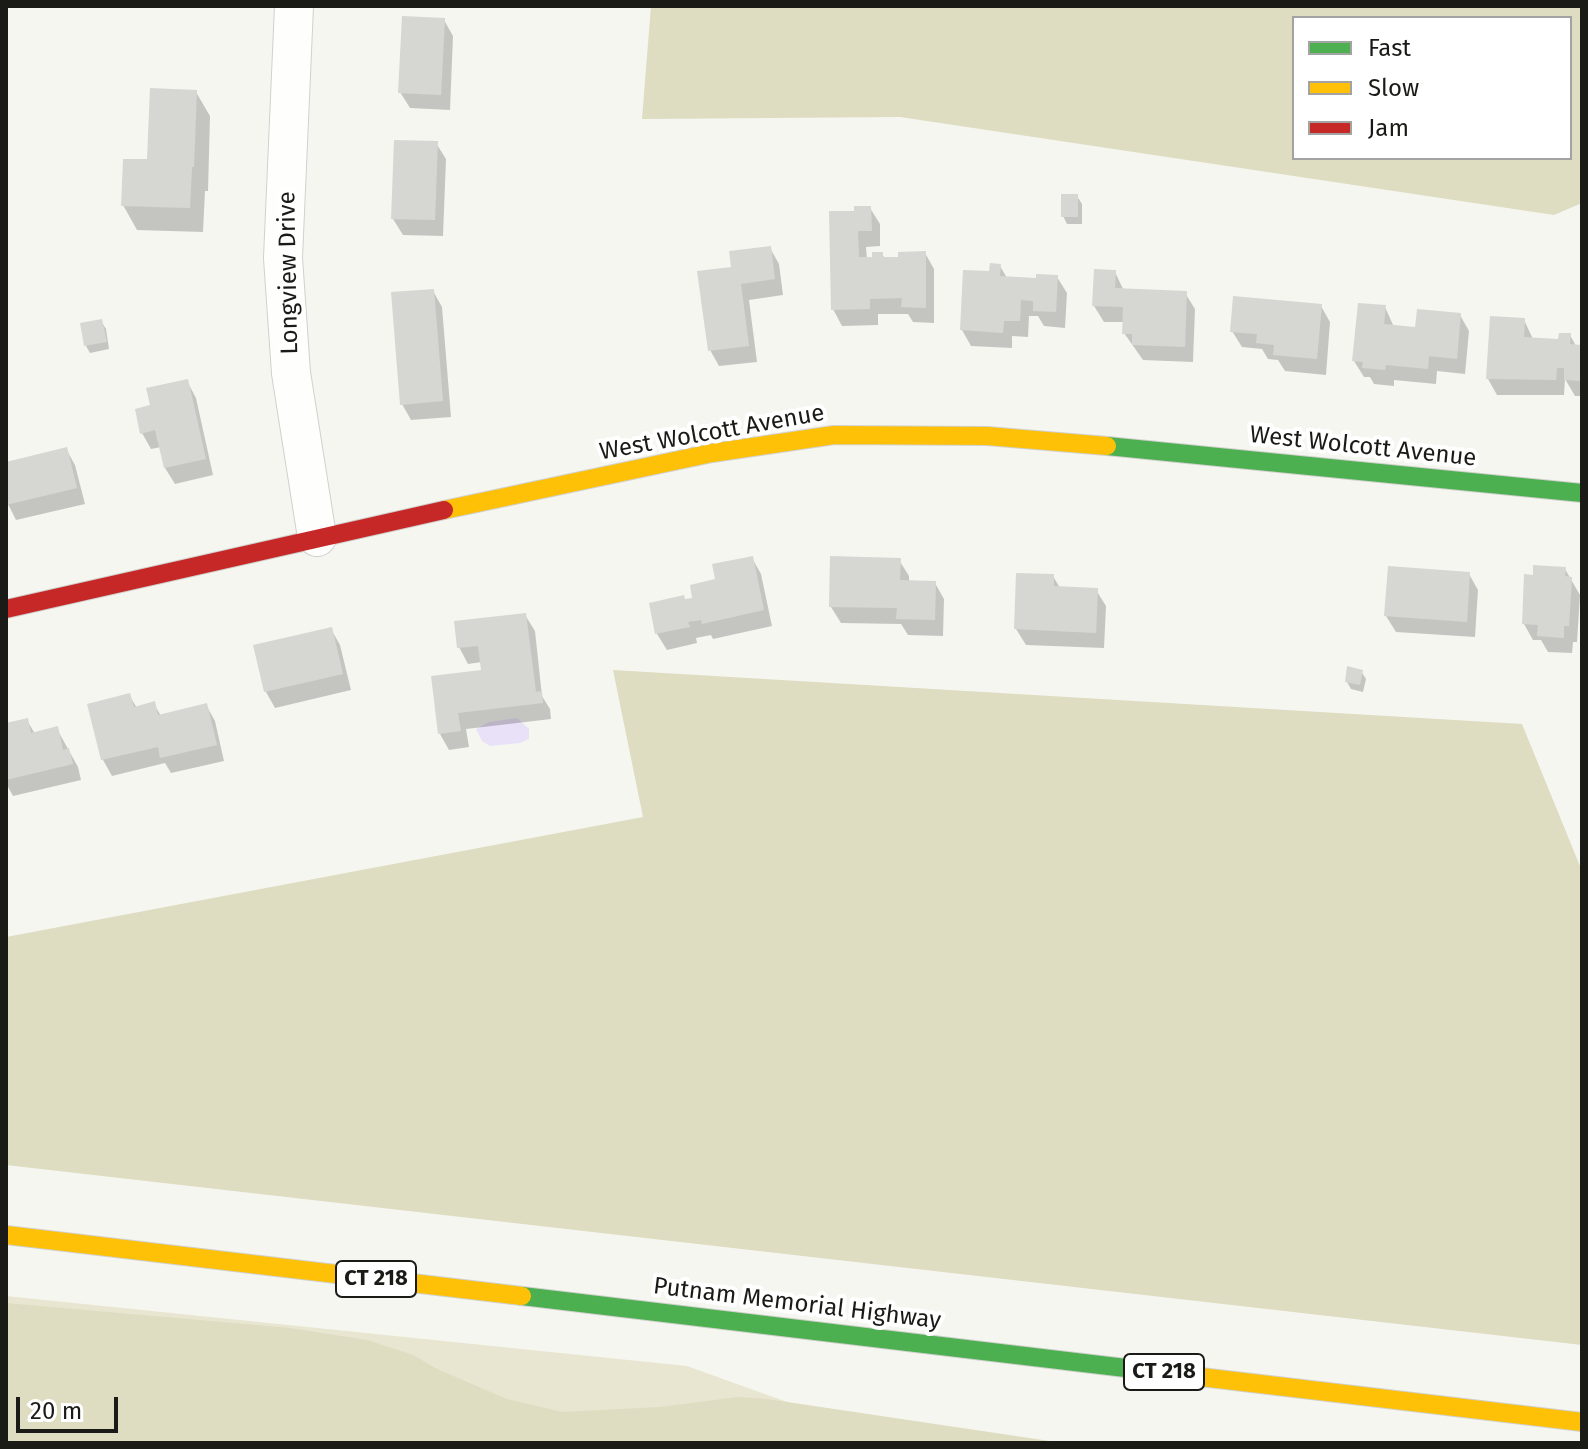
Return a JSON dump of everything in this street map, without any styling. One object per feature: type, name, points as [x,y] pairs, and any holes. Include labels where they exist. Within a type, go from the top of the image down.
[{"type":"street","name":"Longview Drive","points":[[294,6],[283,258],[291,373],[317,537]]},
{"type":"street","name":"West Wolcott Avenue","points":[[6,609],[317,537],[712,453],[834,435],[987,436],[1582,493]]},
{"type":"street","name":"Putnam Memorial Highway","points":[[6,1235],[1582,1422]]},
{"type":"shaded area","points":[[651,6],[1582,6],[1582,203],[1554,215],[900,117],[642,119]]},
{"type":"shaded area","points":[[613,670],[1522,724],[1582,871],[1582,1345],[6,1165],[6,937],[643,817]]},
{"type":"shaded area","points":[[517,718],[529,729],[529,739],[520,743],[490,746],[482,741],[476,729],[489,722]]},
{"type":"shaded area","points":[[6,1296],[687,1366],[901,1443],[6,1443]]},
{"type":"shaded area","points":[[6,1303],[290,1328],[367,1340],[413,1355],[437,1369],[507,1399],[562,1412],[660,1407],[738,1397],[1063,1443],[6,1443]]},
{"type":"building","points":[[402,16],[445,18],[441,95],[398,93]]},
{"type":"building","points":[[150,88],[197,90],[190,208],[121,206],[123,159],[147,159]]},
{"type":"building","points":[[394,140],[438,141],[435,220],[391,219]]},
{"type":"building","points":[[1061,194],[1078,194],[1078,217],[1061,217]]},
{"type":"building","points":[[854,206],[871,206],[872,231],[858,231],[859,257],[872,257],[872,252],[883,252],[883,257],[898,257],[898,252],[926,251],[926,308],[901,307],[902,298],[870,299],[870,309],[831,310],[829,211],[854,211]]},
{"type":"building","points":[[771,246],[775,279],[741,284],[749,346],[708,351],[697,271],[731,267],[729,251]]},
{"type":"building","points":[[990,263],[1001,264],[1000,276],[1036,278],[1036,274],[1058,275],[1056,312],[1033,311],[1033,301],[1021,300],[1020,321],[1004,321],[1003,333],[960,330],[963,270],[989,271]]},
{"type":"building","points":[[1094,269],[1116,270],[1115,288],[1187,291],[1185,347],[1132,345],[1132,334],[1122,334],[1123,307],[1092,306]]},
{"type":"building","points":[[434,289],[443,401],[400,405],[391,292]]},
{"type":"building","points":[[1233,296],[1322,304],[1317,359],[1273,355],[1274,345],[1256,343],[1257,334],[1230,332]]},
{"type":"building","points":[[1358,303],[1386,305],[1384,324],[1415,327],[1417,309],[1461,313],[1457,359],[1429,356],[1428,369],[1386,365],[1385,370],[1362,368],[1363,362],[1352,361]]},
{"type":"building","points":[[1490,316],[1525,318],[1524,337],[1558,339],[1559,333],[1571,333],[1570,344],[1582,345],[1582,381],[1564,380],[1564,368],[1557,368],[1556,380],[1486,379]]},
{"type":"building","points":[[102,319],[107,342],[84,346],[80,323]]},
{"type":"building","points":[[188,379],[206,459],[164,468],[155,430],[140,434],[135,409],[150,405],[146,388]]},
{"type":"building","points":[[67,447],[77,488],[6,505],[6,462]]},
{"type":"building","points":[[753,556],[764,610],[702,624],[701,620],[688,622],[690,627],[655,634],[649,603],[684,595],[685,599],[692,598],[690,585],[715,579],[712,564]]},
{"type":"building","points":[[830,556],[901,558],[900,580],[936,581],[935,620],[896,619],[897,608],[829,607]]},
{"type":"building","points":[[1533,565],[1566,567],[1565,576],[1572,577],[1569,626],[1564,626],[1564,638],[1537,636],[1538,625],[1522,624],[1524,574],[1533,575]]},
{"type":"building","points":[[1388,566],[1470,572],[1467,622],[1384,616]]},
{"type":"building","points":[[1016,573],[1054,574],[1054,586],[1098,588],[1096,633],[1014,629]]},
{"type":"building","points":[[526,613],[536,692],[542,691],[543,703],[458,713],[461,731],[438,734],[431,676],[481,670],[478,646],[457,648],[454,621]]},
{"type":"building","points":[[332,627],[343,674],[264,692],[253,645]]},
{"type":"building","points":[[1347,666],[1363,670],[1360,685],[1345,682]]},
{"type":"building","points":[[130,693],[134,707],[155,701],[158,715],[207,703],[217,745],[160,758],[158,747],[101,760],[87,704]]},
{"type":"building","points":[[28,718],[31,733],[58,726],[63,750],[69,748],[73,764],[6,780],[6,723]]},
{"type":"traffic: fast","points":[[1107,446],[1582,493]]},
{"type":"traffic: fast","points":[[522,1296],[1201,1377]]},
{"type":"traffic: slow","points":[[444,510],[712,453],[834,435],[987,436],[1107,446]]},
{"type":"traffic: slow","points":[[6,1235],[522,1296]]},
{"type":"traffic: slow","points":[[1201,1377],[1582,1422]]},
{"type":"traffic: jam","points":[[6,609],[444,510]]}]
